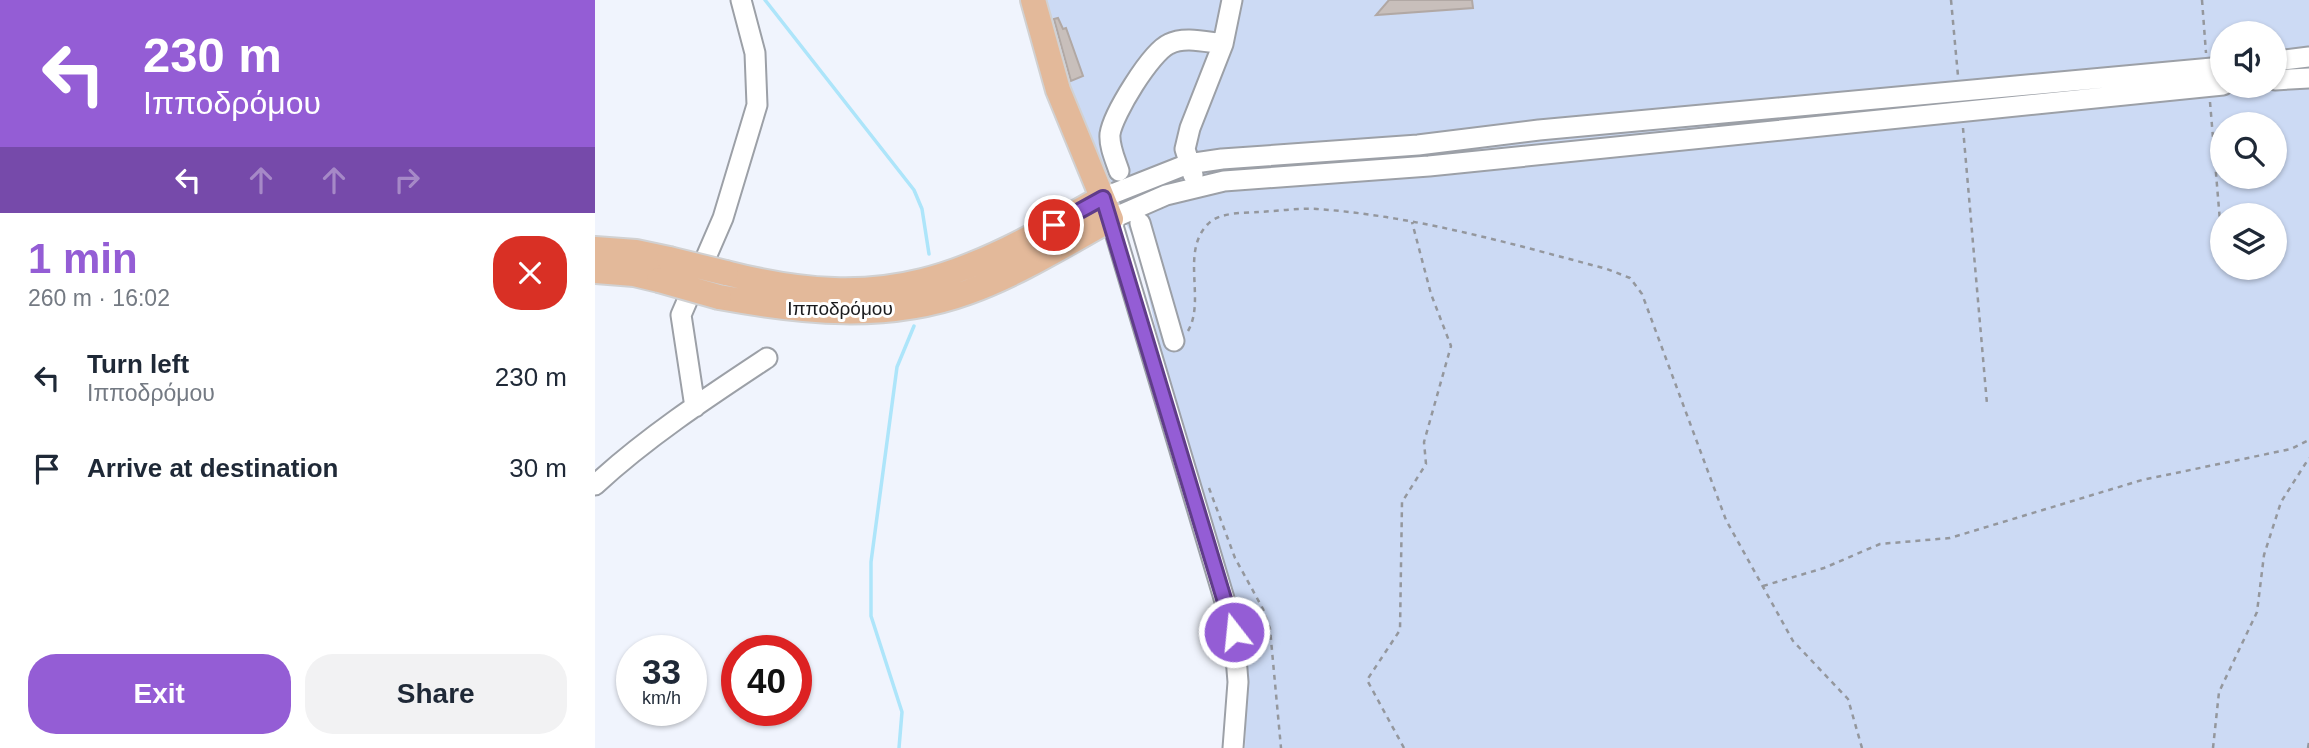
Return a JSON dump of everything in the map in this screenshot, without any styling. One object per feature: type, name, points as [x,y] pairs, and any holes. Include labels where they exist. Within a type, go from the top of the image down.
[{"type":"main road","points":[[1033,0],[1058,90],[1107,208]]},
{"type":"main road","name":"Ιπποδρόμου","points":[[595,249],[636,252],[664,270],[820,312],[867,312],[915,306],[967,293],[994,281],[1107,208]]},
{"type":"main road","name":"Ιπποδρόμου","points":[[595,271],[634,274],[664,270]]},
{"type":"street","points":[[695,407],[681,315],[723,218],[757,105],[755,53],[741,0]]},
{"type":"street","points":[[1198,185],[1188,164],[1185,149],[1190,128],[1223,44],[1232,0]]},
{"type":"street","points":[[1119,171],[1110,144],[1110,132],[1117,113],[1154,56],[1167,44],[1180,40],[1223,44]]},
{"type":"street","points":[[2287,60],[2309,57]]},
{"type":"street","points":[[1107,208],[1188,164],[1249,156],[1418,145],[1539,130],[1959,90],[2210,76]]},
{"type":"street","points":[[1107,208],[1198,185],[1307,173],[1429,166],[1540,152],[1961,111],[2210,77]]},
{"type":"street","points":[[2287,79],[2309,78]]},
{"type":"street","points":[[1539,130],[1540,152]]},
{"type":"street","points":[[1107,208],[1234,632],[1238,682],[1233,748]]},
{"type":"street","points":[[1140,223],[1174,341]]},
{"type":"street","points":[[595,485],[695,407],[767,358]]},
{"type":"path","points":[[1951,0],[1959,90]]},
{"type":"path","points":[[2202,0],[2210,47]]},
{"type":"path","points":[[2216,98],[2221,203]]},
{"type":"path","points":[[1961,111],[1987,404]]},
{"type":"path","points":[[1174,341],[1190,329],[1193,318],[1194,268],[1198,240],[1209,222],[1232,214],[1315,209],[1442,226],[1607,269],[1630,278],[1642,294],[1726,520],[1793,641],[1848,699],[1862,748]]},
{"type":"path","points":[[1404,748],[1367,681],[1400,630],[1402,502],[1426,464],[1424,442],[1451,346],[1431,294],[1412,222]]},
{"type":"path","points":[[1763,586],[1824,568],[1880,544],[1950,538],[2142,480],[2291,449],[2309,440]]},
{"type":"path","points":[[2213,748],[2219,692],[2257,612],[2264,555],[2274,523],[2281,502],[2309,458]]},
{"type":"path","points":[[1208,484],[1234,558],[1263,609],[1269,629],[1281,748]]},
{"type":"path","points":[[2308,748],[2309,742]]},
{"type":"shaded area","points":[[1042,0],[2309,0],[2309,748],[1245,748],[1247,682],[1171,397],[1137,245],[1091,155]]},
{"type":"building","points":[[1389,0],[1472,0],[1473,8],[1376,15]]},
{"type":"building","points":[[1058,18],[1063,29],[1066,28],[1083,76],[1071,81],[1054,19]]},
{"type":"waterway","points":[[765,0],[914,190],[922,209],[929,254]]},
{"type":"waterway","points":[[899,748],[902,712],[871,616],[871,562],[897,367],[914,326]]},
{"type":"route","points":[[1054,225],[1103,198],[1234,632]]}]
